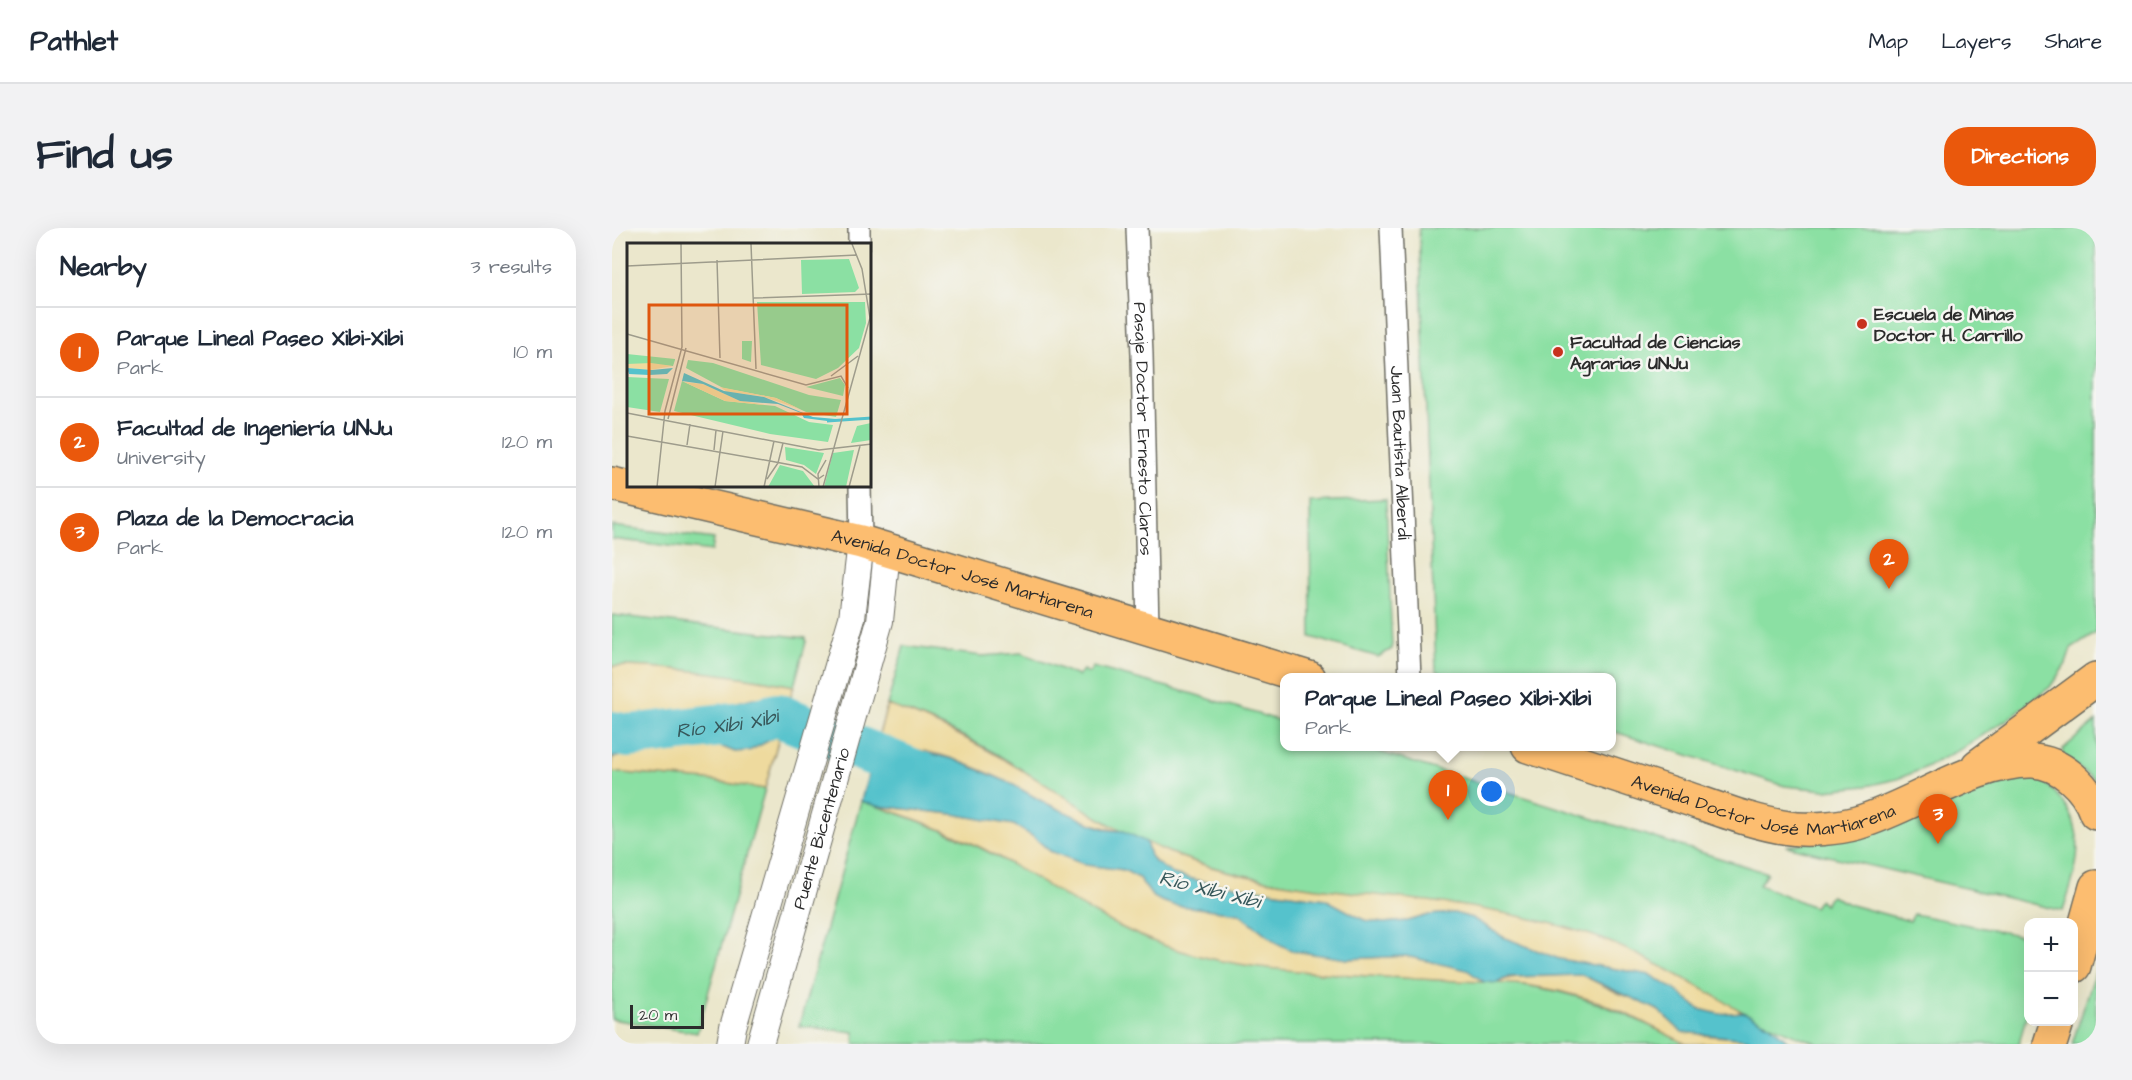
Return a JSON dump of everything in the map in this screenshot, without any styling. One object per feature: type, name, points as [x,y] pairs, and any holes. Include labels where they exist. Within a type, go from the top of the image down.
[{"type":"main road","name":"Avenida Doctor José Martiarena","points":[[612,484],[627,488]]},
{"type":"main road","name":"Avenida Doctor José Martiarena","points":[[629,488],[874,546],[1293,673]]},
{"type":"main road","points":[[1962,778],[2096,679]]},
{"type":"main road","name":"Avenida Doctor José Martiarena","points":[[1540,751],[1738,815],[1791,829],[1855,824],[1962,778]]},
{"type":"main road","points":[[1962,778],[2014,763],[2032,761],[2046,763],[2076,782],[2089,796],[2096,813]]},
{"type":"main road","points":[[2078,949],[2092,901]]},
{"type":"main road","points":[[2050,1044],[2056,1026]]},
{"type":"street","name":"Pasaje Doctor Ernesto Claros","points":[[1137,228],[1148,629]]},
{"type":"street","name":"Juan Bautista Alberdi","points":[[1391,228],[1410,673]]},
{"type":"street","points":[[860,488],[874,546]]},
{"type":"street","name":"Puente Bicentenario","points":[[732,1035],[874,546]]},
{"type":"street","name":"Puente Bicentenario","points":[[760,1041],[880,621],[874,546]]},
{"type":"green space","points":[[1419,228],[2096,228],[2096,633],[2071,649],[2066,664],[2050,687],[2008,719],[1963,748],[1897,779],[1866,786],[1825,790],[1785,786],[1616,732],[1616,673],[1441,673],[1436,670]]},
{"type":"green space","points":[[1386,499],[1392,649],[1378,657],[1311,637],[1310,502]]},
{"type":"green space","points":[[612,526],[714,539],[712,551],[612,539]]},
{"type":"green space","points":[[612,615],[806,638],[806,642],[794,686],[703,672],[612,666]]},
{"type":"green space","points":[[904,646],[982,656],[1022,653],[1078,676],[1083,670],[1089,673],[1093,667],[1190,693],[1280,721],[1280,751],[1377,751],[1767,873],[1759,885],[1814,907],[1819,900],[1824,905],[1831,896],[1851,905],[1910,921],[1914,914],[2024,936],[2024,1025],[2019,1044],[1819,1044],[1754,1017],[1634,954],[1563,927],[1514,915],[1313,888],[1215,868],[1168,852],[1122,831],[993,752],[928,720],[887,705]]},
{"type":"green space","points":[[2096,721],[2096,781],[2062,755],[2063,749]]},
{"type":"green space","points":[[612,772],[708,780],[765,789],[697,1033],[612,1019]]},
{"type":"green space","points":[[2021,777],[2039,779],[2047,784],[2069,811],[2075,825],[2076,867],[2063,911],[1786,846],[1855,835]]},
{"type":"green space","points":[[861,801],[960,838],[1113,923],[1156,942],[1182,950],[1235,963],[1289,970],[1508,983],[1557,991],[1600,1004],[1686,1044],[855,1044],[854,1032],[799,1026]]},
{"type":"green space","points":[[2096,970],[2096,1044],[2072,1044]]},
{"type":"sand","points":[[612,666],[703,672],[794,686],[789,701],[761,700],[653,719],[612,720]]},
{"type":"sand","points":[[887,705],[917,716],[974,743],[1029,774],[1110,825],[1124,831],[1088,823],[1071,816],[1005,781],[953,759],[877,742]]},
{"type":"sand","points":[[781,730],[765,789],[708,780],[612,772],[612,758],[657,747],[681,745],[715,744],[735,752],[768,741]]},
{"type":"sand","points":[[877,806],[953,814],[1014,825],[1034,837],[1050,851],[1086,865],[1124,870],[1139,878],[1152,896],[1173,905],[1239,913],[1277,943],[1347,959],[1406,956],[1468,970],[1484,982],[1288,970],[1233,963],[1181,951],[1113,923],[966,840]]},
{"type":"sand","points":[[1146,842],[1186,859],[1228,872],[1271,881],[1444,903],[1531,919],[1574,930],[1602,939],[1638,955],[1743,1012],[1719,1014],[1699,1009],[1674,989],[1650,975],[1559,959],[1503,937],[1472,918],[1454,913],[1383,923],[1364,920],[1325,899],[1200,881],[1173,874],[1162,868],[1150,856]]},
{"type":"sand","points":[[1582,975],[1618,993],[1643,1002],[1702,1035],[1747,1039],[1755,1044],[1686,1044],[1599,1002],[1527,985],[1497,983],[1513,978]]},
{"type":"water","points":[[753,698],[789,701],[781,730],[768,741],[749,751],[735,752],[715,744],[681,745],[657,747],[612,758],[612,720],[664,718]]},
{"type":"water","points":[[877,742],[953,759],[1010,783],[1043,802],[1092,824],[1108,830],[1124,831],[1146,842],[1150,856],[1155,862],[1173,874],[1200,881],[1325,899],[1364,920],[1383,923],[1454,913],[1472,918],[1503,937],[1559,959],[1650,975],[1674,989],[1699,1009],[1719,1014],[1743,1012],[1770,1025],[1791,1044],[1755,1044],[1747,1039],[1682,1032],[1658,1010],[1582,975],[1508,977],[1497,983],[1484,982],[1467,970],[1406,956],[1347,959],[1293,951],[1277,943],[1239,913],[1173,905],[1161,901],[1152,896],[1139,878],[1124,870],[1086,865],[1050,851],[1034,837],[1014,825],[953,814],[877,806],[861,801]]},
{"type":"waterway","name":"Río Xibi Xibi","points":[[612,733],[629,736],[749,722],[778,715],[929,777]]},
{"type":"place","name":"Escuela de Minas Doctor H. Carrillo","points":[[1862,324]]},
{"type":"place","name":"Facultad de Ciencias Agrarias UNJu","points":[[1558,352]]},
{"type":"place","name":"Facultad de Ingeniería UNJu","points":[[1889,589]]},
{"type":"place","name":"Parque Lineal Paseo Xibi-Xibi","points":[[1448,820]]},
{"type":"place","name":"Plaza de la Democracia","points":[[1938,844]]}]
